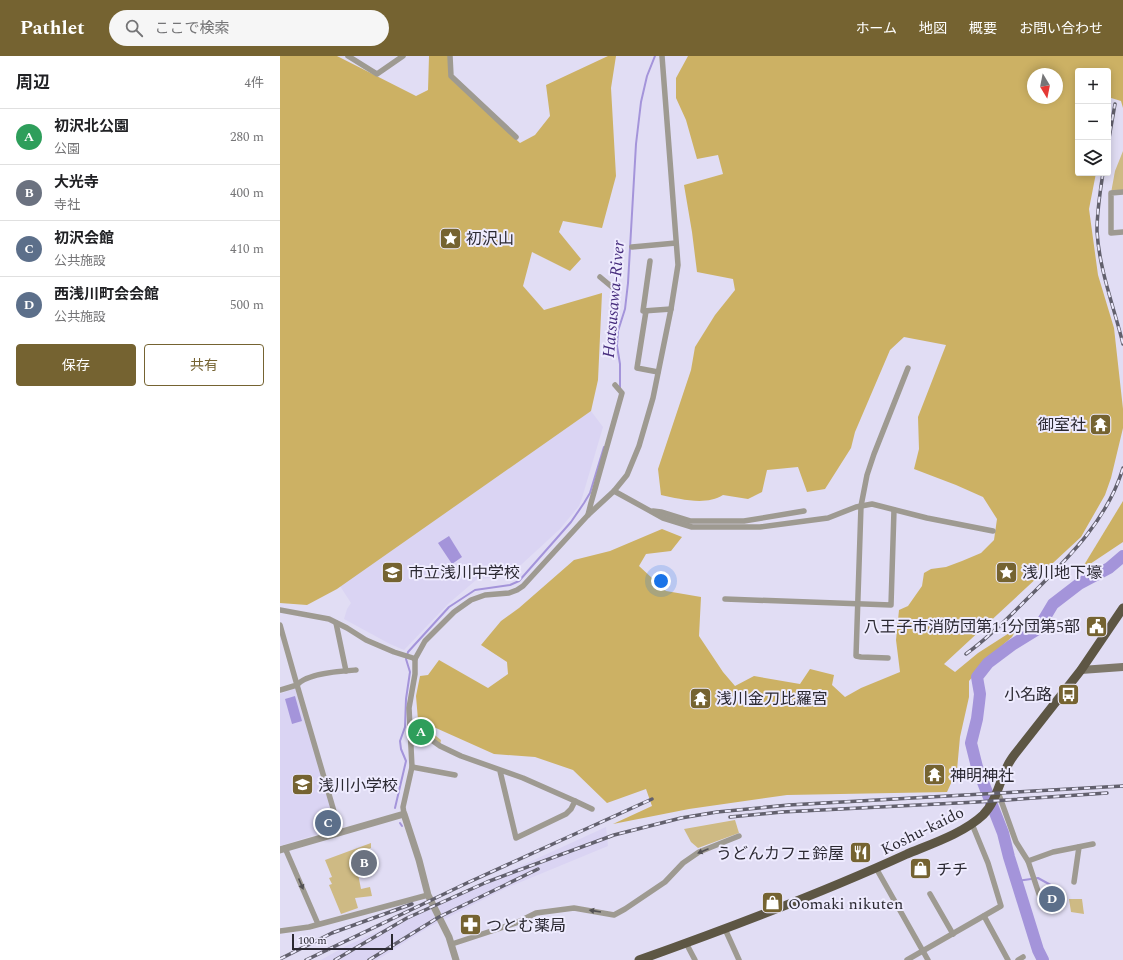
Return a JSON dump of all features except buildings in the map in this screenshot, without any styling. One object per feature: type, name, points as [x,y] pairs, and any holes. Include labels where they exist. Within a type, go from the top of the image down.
[{"type":"highway","name":"Koshu-kaido","points":[[639,960],[724,929],[876,868],[972,824],[984,813],[998,791],[1007,767],[1015,754],[1081,670],[1123,608]]},
{"type":"main road","points":[[1081,670],[1123,667]]},
{"type":"street","points":[[348,56],[377,74],[403,56]]},
{"type":"street","points":[[450,56],[451,76],[516,137]]},
{"type":"street","points":[[456,960],[452,944],[428,895],[403,807],[412,767],[409,708],[415,674],[414,659],[425,641],[440,625],[464,604],[485,595],[510,592],[523,586],[588,515],[614,491],[627,475],[639,446],[653,398],[671,309],[678,265],[662,56]]},
{"type":"street","points":[[1123,192],[1111,193],[1111,233],[1123,232]]},
{"type":"street","points":[[632,246],[676,243]]},
{"type":"street","points":[[650,261],[643,311],[646,311],[637,368],[658,372]]},
{"type":"street","points":[[600,277],[615,288]]},
{"type":"street","points":[[646,311],[671,309]]},
{"type":"street","points":[[888,658],[856,656],[861,506],[867,475],[874,454],[908,368]]},
{"type":"street","points":[[588,515],[590,503],[622,393],[614,385]]},
{"type":"street","points":[[614,491],[663,518],[692,527],[760,528],[828,518],[861,506],[872,504],[993,532]]},
{"type":"street","points":[[650,510],[690,521],[754,520],[804,511]]},
{"type":"street","points":[[725,599],[891,605],[894,510]]},
{"type":"street","points":[[280,610],[329,619],[366,640],[414,659]]},
{"type":"street","points":[[336,622],[346,671]]},
{"type":"street","points":[[280,625],[340,832]]},
{"type":"street","points":[[280,690],[297,685],[319,675],[356,670]]},
{"type":"street","points":[[411,737],[426,736],[440,746],[461,756],[523,778],[592,809]]},
{"type":"street","points":[[412,767],[455,775]]},
{"type":"street","points":[[500,771],[516,838],[566,814],[571,809],[574,801]]},
{"type":"street","points":[[998,791],[1016,842],[1028,861],[1035,878],[1042,903]]},
{"type":"street","points":[[318,924],[283,849],[404,814]]},
{"type":"street","points":[[907,960],[1001,906],[988,863],[972,824]]},
{"type":"street","points":[[452,944],[516,923],[536,913],[574,908],[614,915],[665,882],[683,863],[699,852],[739,836]]},
{"type":"street","points":[[1028,861],[1053,852],[1092,844]]},
{"type":"street","points":[[1074,882],[1079,847]]},
{"type":"street","points":[[876,868],[922,952],[928,960]]},
{"type":"street","points":[[930,894],[953,934]]},
{"type":"street","points":[[280,931],[309,927],[428,895]]},
{"type":"street","points":[[984,916],[1008,960]]},
{"type":"street","points":[[724,929],[739,960]]},
{"type":"street","points":[[686,943],[695,960]]},
{"type":"shaded area","points":[[280,56],[337,56],[416,96],[428,90],[429,56],[449,56],[449,77],[520,143],[535,135],[550,116],[546,85],[608,56],[616,56],[611,88],[616,176],[602,228],[563,221],[559,232],[581,259],[570,271],[532,252],[523,286],[544,310],[602,293],[598,380],[591,411],[337,589],[307,605],[280,603]]},
{"type":"shaded area","points":[[688,56],[1123,56],[1123,108],[1121,101],[1111,98],[1111,68],[1075,68],[1075,176],[1095,176],[1089,209],[1098,275],[1114,328],[1123,409],[1123,428],[1111,478],[1105,495],[1081,537],[944,664],[955,672],[978,653],[1017,628],[1012,637],[990,656],[969,681],[969,697],[960,737],[957,770],[947,792],[787,795],[689,809],[613,824],[652,806],[646,789],[607,803],[573,770],[535,757],[494,754],[418,720],[416,696],[420,676],[428,675],[439,660],[488,688],[508,674],[507,662],[481,645],[501,621],[519,608],[574,560],[610,551],[662,529],[682,537],[671,551],[646,554],[639,566],[666,591],[701,597],[699,636],[723,672],[735,686],[754,676],[800,684],[810,669],[834,675],[832,685],[845,697],[861,688],[900,672],[896,640],[899,610],[908,606],[922,586],[924,573],[931,569],[946,567],[981,553],[994,540],[997,519],[983,497],[914,469],[919,449],[918,417],[946,345],[904,337],[890,350],[855,432],[851,448],[825,489],[807,492],[798,467],[767,470],[762,492],[748,499],[723,495],[709,500],[693,501],[661,495],[658,469],[691,370],[695,347],[715,315],[735,290],[733,279],[697,272],[684,185],[723,174],[718,155],[697,159],[686,120],[676,98],[676,78]]},
{"type":"shaded area","points":[[1123,151],[1123,192],[1111,193],[1115,171]]},
{"type":"shaded area","points":[[591,411],[603,427],[579,506],[560,529],[510,575],[476,580],[448,604],[404,650],[344,619],[347,609],[351,603],[340,586]]},
{"type":"shaded area","points":[[1123,501],[1123,542],[1081,570]]},
{"type":"shaded area","points":[[449,536],[462,557],[452,564],[438,543]]},
{"type":"shaded area","name":"浅川小学校","points":[[297,688],[335,815],[320,820],[324,832],[280,846],[280,694]]},
{"type":"shaded area","points":[[295,696],[302,721],[292,724],[285,699]]},
{"type":"shaded area","points":[[409,718],[426,728],[441,740],[440,746],[426,736],[411,737]]},
{"type":"shaded area","points":[[735,820],[739,833],[698,848],[691,842],[684,829]]},
{"type":"shaded area","points":[[606,827],[608,846],[506,888],[429,927],[377,960],[321,960],[346,946]]},
{"type":"shaded area","points":[[371,843],[371,848],[354,854],[361,889],[370,887],[372,896],[355,898],[358,908],[341,914],[329,885],[332,884],[329,878],[332,877],[325,860]]},
{"type":"shaded area","points":[[1069,899],[1082,899],[1084,914],[1071,912]]},
{"type":"waterway","name":"Hatsusawa-River","points":[[620,389],[620,364],[617,346],[618,331],[625,309],[628,283],[636,144],[641,102],[647,76],[655,56]]},
{"type":"waterway","name":"Hatsusawa-River","points":[[395,808],[406,761],[401,749],[400,741],[405,727],[406,699],[410,672],[406,659],[408,652],[449,607],[475,590],[510,585],[519,581],[571,522],[584,503],[590,493],[604,447]]},
{"type":"waterway","points":[[1043,960],[1038,950],[1003,833],[977,767],[971,743],[977,719],[980,694],[977,677],[988,663],[1012,645],[1038,629],[1053,604],[1079,584],[1109,568],[1123,556]]},
{"type":"waterway","points":[[1017,881],[1038,878],[1058,889]]},
{"type":"railway","points":[[1109,140],[1115,104]]},
{"type":"railway","points":[[1103,176],[1097,231],[1098,245],[1104,274],[1123,344]]},
{"type":"railway","points":[[966,654],[991,634],[1014,612],[1084,538],[1107,505],[1123,468]]},
{"type":"railway","points":[[335,960],[407,918],[487,882],[614,835],[681,818],[717,812],[789,805],[1123,786]]},
{"type":"railway","points":[[730,817],[782,812],[977,802],[1107,793]]},
{"type":"railway","points":[[306,960],[467,883],[652,799]]},
{"type":"railway","points":[[369,960],[439,917],[538,869]]},
{"type":"railway","points":[[280,959],[332,933],[412,904]]},
{"type":"place","name":"初沢山","points":[[450,238]]},
{"type":"place","name":"御室社","points":[[1101,424]]},
{"type":"place","name":"市立浅川中学校","points":[[393,572]]},
{"type":"place","name":"浅川地下壕","points":[[1006,572]]},
{"type":"place","name":"八王子市消防団第11分団第5部","points":[[1096,626]]},
{"type":"place","name":"小名路","points":[[1068,694]]},
{"type":"place","name":"浅川金刀比羅宮","points":[[700,698]]},
{"type":"place","name":"初沢北公園","points":[[421,732]]},
{"type":"place","name":"神明神社","points":[[935,775]]},
{"type":"place","name":"浅川小学校","points":[[303,785]]},
{"type":"place","name":"初沢会館","points":[[328,823]]},
{"type":"place","name":"うどんカフェ鈴屋","points":[[860,853]]},
{"type":"place","name":"大光寺","points":[[364,863]]},
{"type":"place","name":"チチ","points":[[920,869]]},
{"type":"place","name":"西浅川町会会館","points":[[1052,899]]},
{"type":"place","name":"Oomaki nikuten","points":[[773,903]]},
{"type":"place","name":"つとむ薬局","points":[[470,925]]}]
